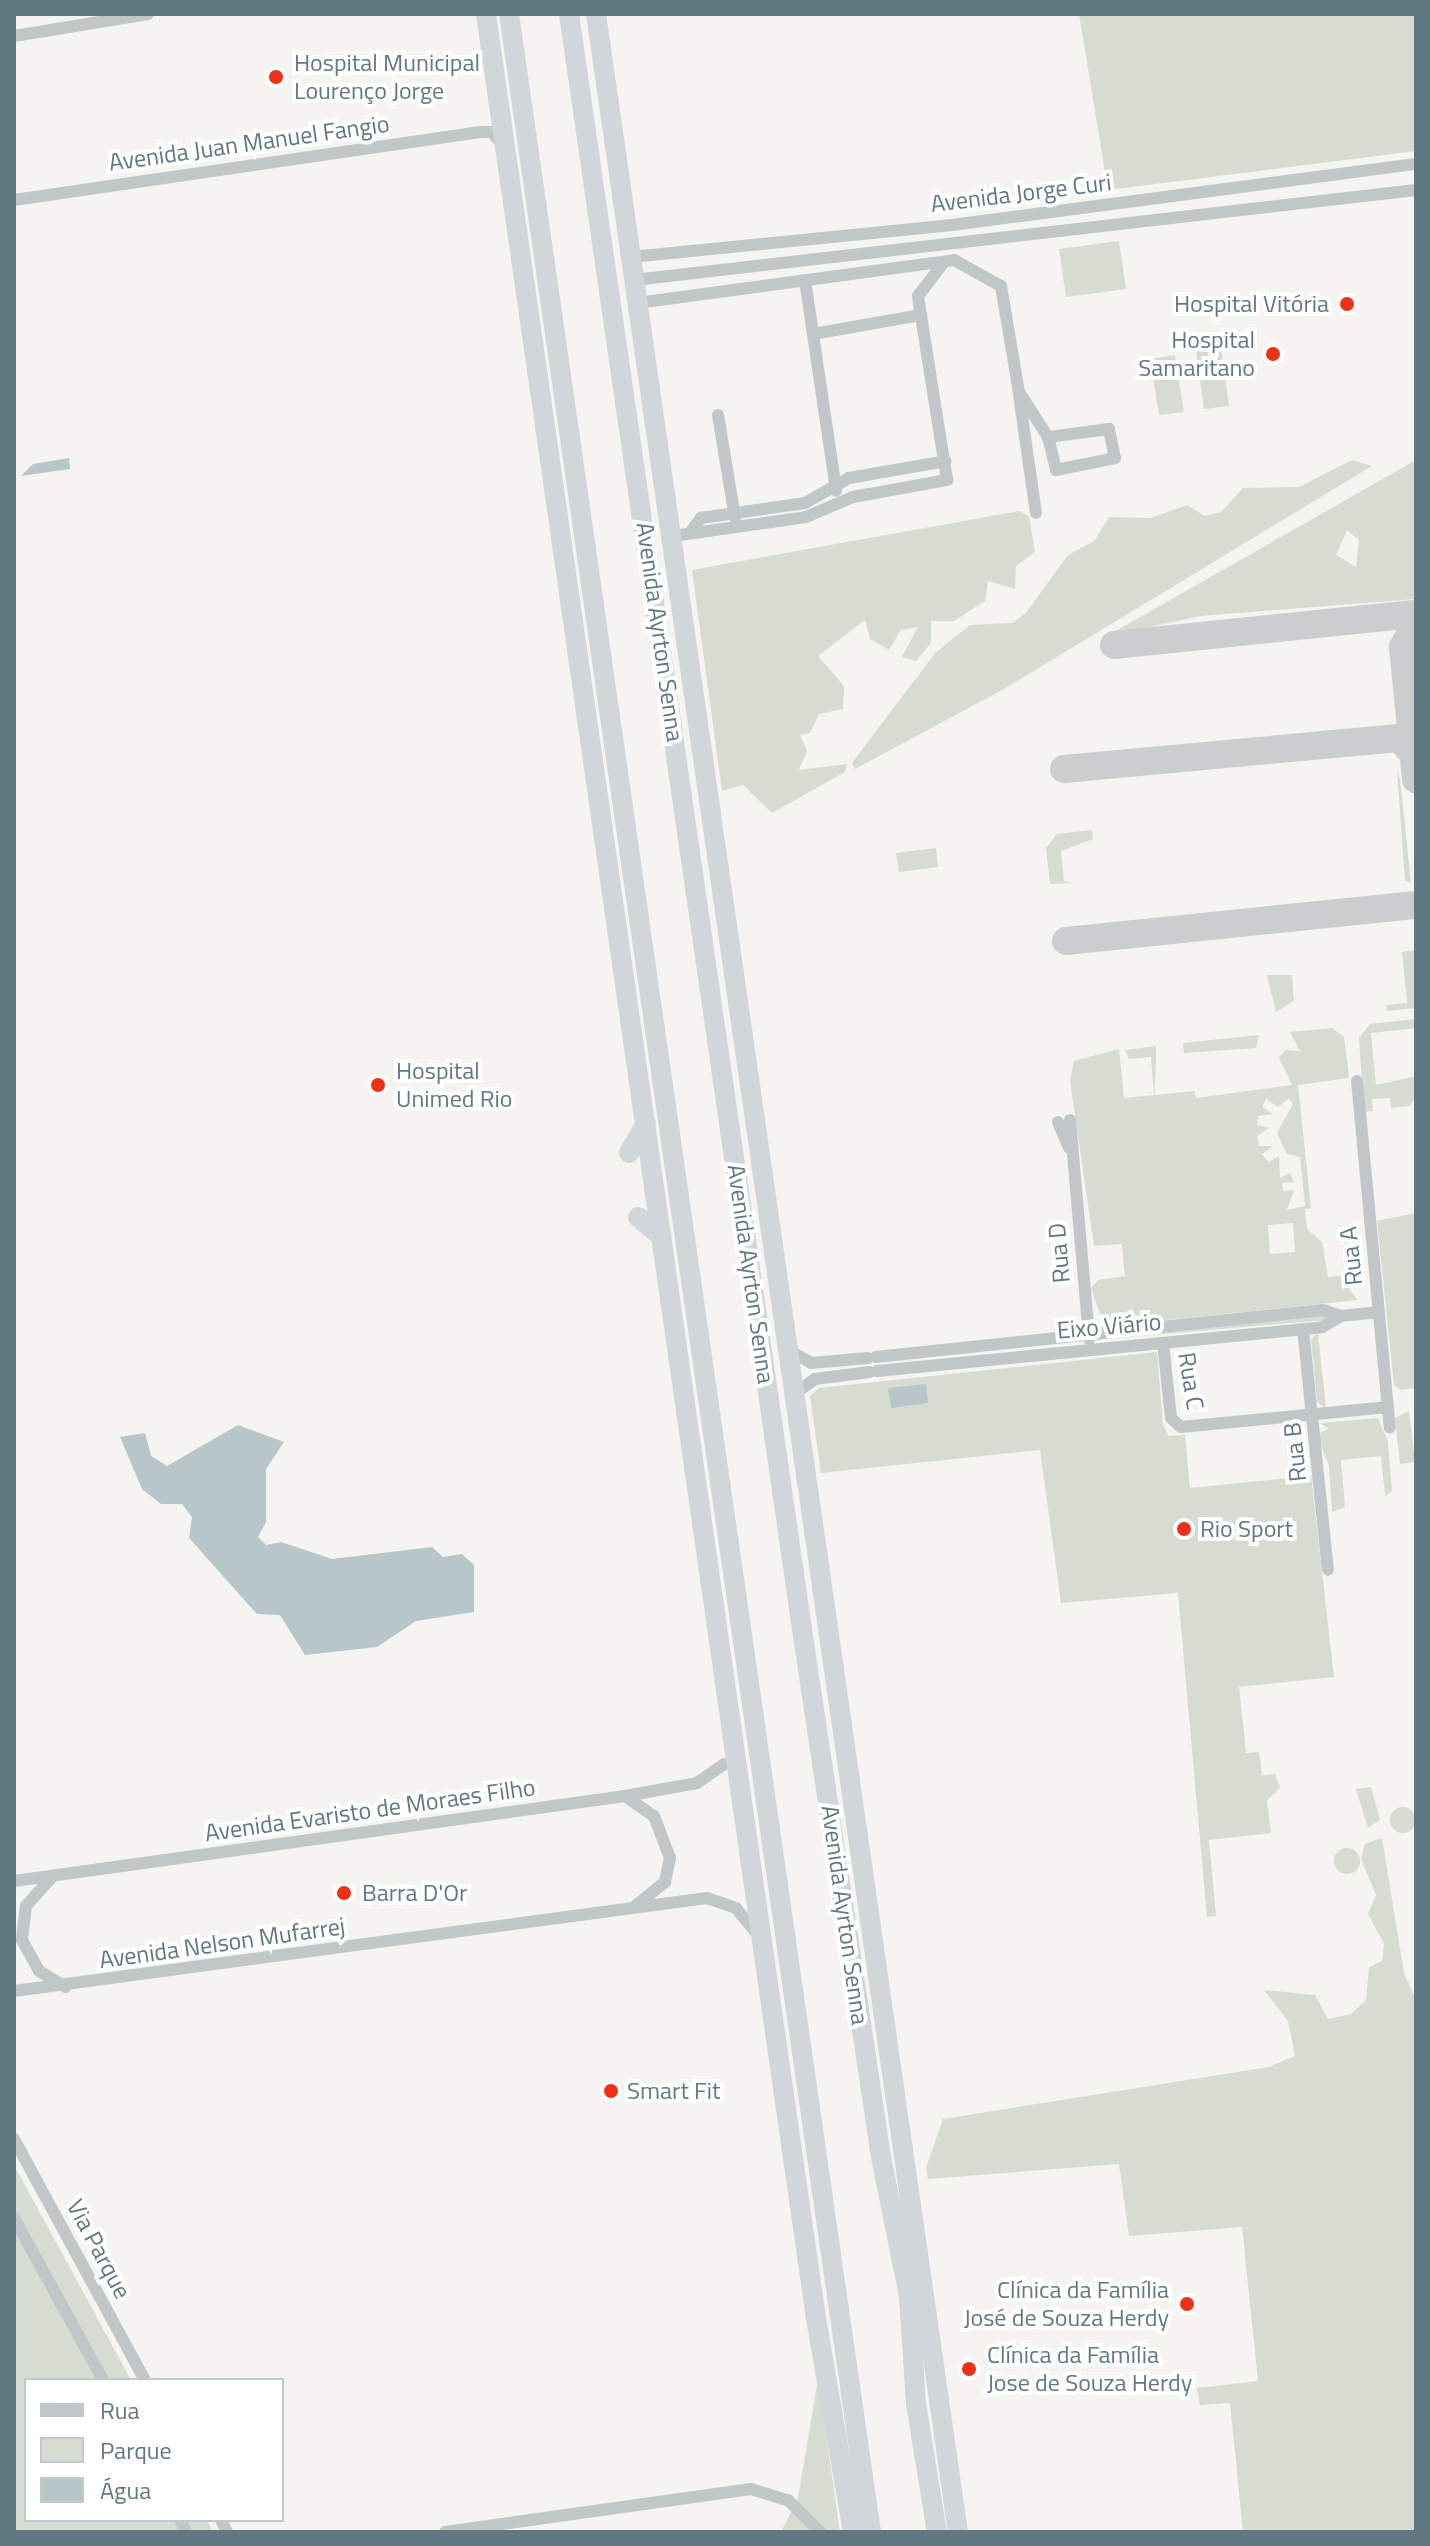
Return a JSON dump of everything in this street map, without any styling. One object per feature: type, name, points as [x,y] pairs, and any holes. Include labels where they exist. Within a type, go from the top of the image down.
[{"type":"highway","points":[[486,14],[559,504],[729,1702],[769,1957],[831,2406],[852,2527]]},
{"type":"highway","points":[[491,38],[493,14]]},
{"type":"highway","points":[[509,14],[855,2400],[871,2532]]},
{"type":"highway","name":"Avenida Ayrton Senna","points":[[569,14],[881,2157],[909,2296],[931,2507],[937,2532]]},
{"type":"highway","name":"Avenida Ayrton Senna","points":[[596,14],[648,384],[681,535],[739,1022],[958,2532]]},
{"type":"highway","points":[[646,538],[652,484],[648,384]]},
{"type":"highway","points":[[559,504],[600,630]]},
{"type":"highway","points":[[739,1022],[745,1162],[739,1185]]},
{"type":"highway","points":[[643,1102],[685,1222]]},
{"type":"highway","points":[[629,1153],[646,1123]]},
{"type":"highway","points":[[638,1217],[662,1237]]},
{"type":"highway","points":[[775,1442],[820,1586]]},
{"type":"highway","points":[[718,1625],[720,1466]]},
{"type":"highway","points":[[724,1764],[729,1702]]},
{"type":"highway","points":[[881,2011],[881,2157]]},
{"type":"highway","points":[[831,2406],[833,2253]]},
{"type":"highway","points":[[855,2400],[883,2532]]},
{"type":"highway","points":[[930,2532],[931,2507]]},
{"type":"street","points":[[14,36],[148,14]]},
{"type":"street","name":"Avenida Juan Manuel Fangio","points":[[14,200],[488,131],[497,136],[510,173]]},
{"type":"street","name":"Avenida Jorge Curi","points":[[631,257],[952,225],[1416,164]]},
{"type":"street","points":[[1366,170],[1372,192]]},
{"type":"street","name":"Avenida Jorge Curi","points":[[634,280],[953,245],[1372,192],[1416,190]]},
{"type":"street","points":[[736,519],[839,505],[943,483],[946,461],[921,315],[921,289],[949,261],[953,245],[952,225]]},
{"type":"street","points":[[825,239],[829,276]]},
{"type":"street","points":[[637,303],[949,261],[1001,286],[1036,513]]},
{"type":"street","points":[[805,280],[839,505]]},
{"type":"street","points":[[813,334],[921,315]]},
{"type":"street","points":[[1019,392],[1048,437],[1056,470],[1115,458],[1109,429],[1048,437]]},
{"type":"street","points":[[718,415],[736,519]]},
{"type":"street","points":[[681,535],[805,503],[835,484],[946,461]]},
{"type":"street","name":"Rua A","points":[[1357,1081],[1390,1427]]},
{"type":"street","name":"Rua D","points":[[1064,1121],[1090,1350]]},
{"type":"street","name":"Eixo Viário","points":[[787,1349],[819,1363],[1089,1332],[1323,1310],[1341,1316]]},
{"type":"street","name":"Eixo Viário","points":[[793,1395],[822,1377],[1303,1329],[1341,1316],[1379,1312]]},
{"type":"street","name":"Rua B","points":[[1303,1329],[1328,1570]]},
{"type":"street","points":[[1111,1330],[1113,1348]]},
{"type":"street","name":"Rua C","points":[[1163,1343],[1177,1425],[1313,1416]]},
{"type":"street","points":[[819,1363],[822,1377]]},
{"type":"street","points":[[1313,1416],[1388,1407]]},
{"type":"street","name":"Avenida Evaristo de Moraes Filho","points":[[14,1881],[625,1796],[697,1783],[724,1764]]},
{"type":"street","points":[[625,1796],[654,1816],[670,1858],[665,1882],[632,1909]]},
{"type":"street","points":[[52,1877],[26,1906],[22,1940],[39,1971],[66,1987]]},
{"type":"street","name":"Avenida Nelson Mufarrej","points":[[14,1991],[66,1987],[716,1900],[755,1931],[769,1957]]},
{"type":"street","points":[[14,1998],[34,1990]]},
{"type":"street","name":"Via Parque","points":[[14,2139],[144,2378]]},
{"type":"street","points":[[14,2218],[102,2378]]},
{"type":"street","points":[[445,2532],[751,2489],[788,2500],[820,2532]]},
{"type":"green space","points":[[1079,14],[1416,14],[1416,151],[1108,190]]},
{"type":"green space","points":[[1119,241],[1126,289],[1066,297],[1059,249]]},
{"type":"green space","points":[[1221,348],[1229,406],[1204,409],[1196,352]]},
{"type":"green space","points":[[1175,355],[1184,412],[1159,415],[1150,359]]},
{"type":"green space","points":[[1352,460],[1372,466],[1004,689],[855,769],[852,763],[936,652],[970,625],[1012,623],[1025,614],[1068,555],[1094,541],[1109,517],[1151,518],[1187,505],[1205,516],[1221,512],[1243,488],[1299,487]]},
{"type":"green space","points":[[1416,460],[1416,599],[1200,616],[1105,637]],"holes":[[[1347,530],[1359,540],[1356,567],[1336,555]]]},
{"type":"green space","points":[[1019,511],[1029,516],[1035,552],[1016,566],[1015,589],[988,581],[985,601],[954,621],[931,621],[931,643],[916,661],[902,657],[918,627],[901,630],[889,650],[870,639],[865,620],[818,656],[844,686],[843,709],[819,714],[810,733],[800,735],[807,751],[799,770],[847,764],[845,772],[772,813],[743,785],[722,791],[692,570]]},
{"type":"green space","points":[[1397,770],[1400,779],[1411,883],[1405,880]]},
{"type":"green space","points":[[1092,830],[1093,839],[1061,851],[1064,881],[1072,883],[1050,884],[1046,848],[1057,834]]},
{"type":"green space","points":[[936,848],[938,867],[899,872],[896,853]]},
{"type":"green space","points":[[1416,950],[1416,1008],[1387,1011],[1386,1005],[1407,1003],[1402,952]]},
{"type":"green space","points":[[1267,975],[1292,975],[1294,1001],[1276,1012]]},
{"type":"green space","points":[[1416,1019],[1416,1028],[1371,1033],[1376,1085],[1416,1076],[1416,1096],[1410,1106],[1391,1108],[1390,1098],[1372,1099],[1373,1111],[1364,1112],[1359,1038],[1370,1024]]},
{"type":"green space","points":[[1332,1028],[1344,1037],[1349,1078],[1298,1085],[1311,1208],[1305,1209],[1307,1229],[1322,1242],[1328,1277],[1341,1276],[1357,1300],[1119,1325],[1102,1320],[1091,1288],[1098,1280],[1125,1276],[1122,1244],[1094,1246],[1070,1081],[1074,1061],[1119,1049],[1124,1098],[1154,1095],[1151,1057],[1129,1059],[1125,1050],[1156,1046],[1155,1095],[1194,1091],[1196,1098],[1292,1085],[1279,1058],[1285,1050],[1300,1051],[1290,1032]],"holes":[[[1289,1098],[1293,1104],[1277,1133],[1287,1154],[1300,1157],[1305,1206],[1287,1210],[1294,1190],[1283,1191],[1282,1183],[1294,1182],[1290,1173],[1280,1178],[1279,1156],[1268,1162],[1262,1154],[1273,1146],[1259,1146],[1257,1136],[1269,1128],[1257,1125],[1258,1116],[1273,1114],[1262,1107],[1266,1099],[1278,1107]],[[1293,1223],[1295,1252],[1270,1254],[1268,1225]]]},
{"type":"green space","points":[[1259,1035],[1256,1048],[1184,1053],[1183,1043]]},
{"type":"green space","points":[[1416,1213],[1416,1388],[1401,1390],[1394,1385],[1377,1221]]},
{"type":"green space","points":[[1325,1315],[1328,1316],[1325,1320],[1118,1338]]},
{"type":"green space","points":[[1318,1333],[1326,1409],[1317,1402],[1311,1339]]},
{"type":"green space","name":"Rio Sport","points":[[1157,1352],[1163,1424],[1168,1436],[1185,1435],[1190,1488],[1311,1476],[1334,1677],[1239,1687],[1246,1753],[1259,1752],[1262,1775],[1275,1774],[1280,1788],[1267,1800],[1271,1833],[1209,1840],[1216,1916],[1207,1917],[1178,1593],[1061,1603],[1040,1450],[821,1473],[810,1396],[819,1388]]},
{"type":"green space","points":[[1409,1411],[1415,1462],[1400,1464],[1395,1418]]},
{"type":"green space","points":[[1378,1418],[1388,1442],[1392,1491],[1385,1496],[1381,1456],[1341,1460],[1345,1507],[1332,1512],[1329,1466],[1317,1434],[1329,1429],[1320,1423]]},
{"type":"green space","points":[[1371,1787],[1380,1820],[1368,1828],[1356,1789]]},
{"type":"green space","points":[[1403,1807],[1412,1811],[1416,1820],[1412,1829],[1403,1833],[1394,1829],[1390,1820],[1394,1811]]},
{"type":"green space","points":[[1382,1838],[1404,1973],[1416,2000],[1416,2532],[1243,2532],[1230,2403],[1200,2405],[1197,2388],[1258,2381],[1242,2227],[1129,2236],[1119,2164],[928,2179],[926,2168],[943,2119],[1269,2067],[1295,2056],[1288,2021],[1264,1990],[1315,1995],[1328,2019],[1351,2014],[1366,2000],[1369,1967],[1382,1961],[1384,1944],[1368,1914],[1376,1895],[1361,1859],[1365,1844]]},
{"type":"green space","points":[[1347,1848],[1356,1852],[1360,1861],[1356,1870],[1347,1874],[1338,1870],[1334,1861],[1338,1852]]},
{"type":"green space","points":[[14,2165],[130,2378],[24,2378],[24,2522],[208,2522],[213,2532],[14,2532]]},
{"type":"green space","points":[[818,2379],[840,2532],[781,2532],[798,2498]]},
{"type":"water","points":[[69,458],[70,469],[21,476],[33,464]]},
{"type":"water","points":[[926,1384],[928,1403],[891,1408],[888,1388]]},
{"type":"water","points":[[238,1425],[284,1442],[266,1469],[266,1522],[258,1537],[266,1545],[281,1542],[332,1559],[432,1547],[443,1557],[462,1554],[474,1565],[474,1612],[416,1621],[377,1647],[305,1655],[280,1615],[257,1614],[189,1538],[192,1517],[182,1504],[161,1504],[142,1489],[120,1437],[145,1433],[151,1456],[167,1466]]},
{"type":"taxiway","points":[[1114,645],[1416,614]]},
{"type":"taxiway","points":[[1416,622],[1403,647],[1416,779]]},
{"type":"taxiway","points":[[1064,769],[1399,738],[1413,753]]},
{"type":"taxiway","points":[[1066,941],[1416,905]]},
{"type":"place","name":"Hospital Municipal Lourenço Jorge","points":[[276,77]]},
{"type":"place","name":"Hospital Vitória","points":[[1347,304]]},
{"type":"place","name":"Hospital Samaritano","points":[[1273,354]]},
{"type":"place","name":"Hospital Unimed Rio","points":[[378,1085]]},
{"type":"place","name":"Rio Sport","points":[[1184,1529]]},
{"type":"place","name":"Barra D'Or","points":[[344,1893]]},
{"type":"place","name":"Smart Fit","points":[[611,2091]]},
{"type":"place","name":"Clínica da Família José de Souza Herdy","points":[[1187,2304]]},
{"type":"place","name":"Clínica da Família Jose de Souza Herdy","points":[[969,2369]]}]
